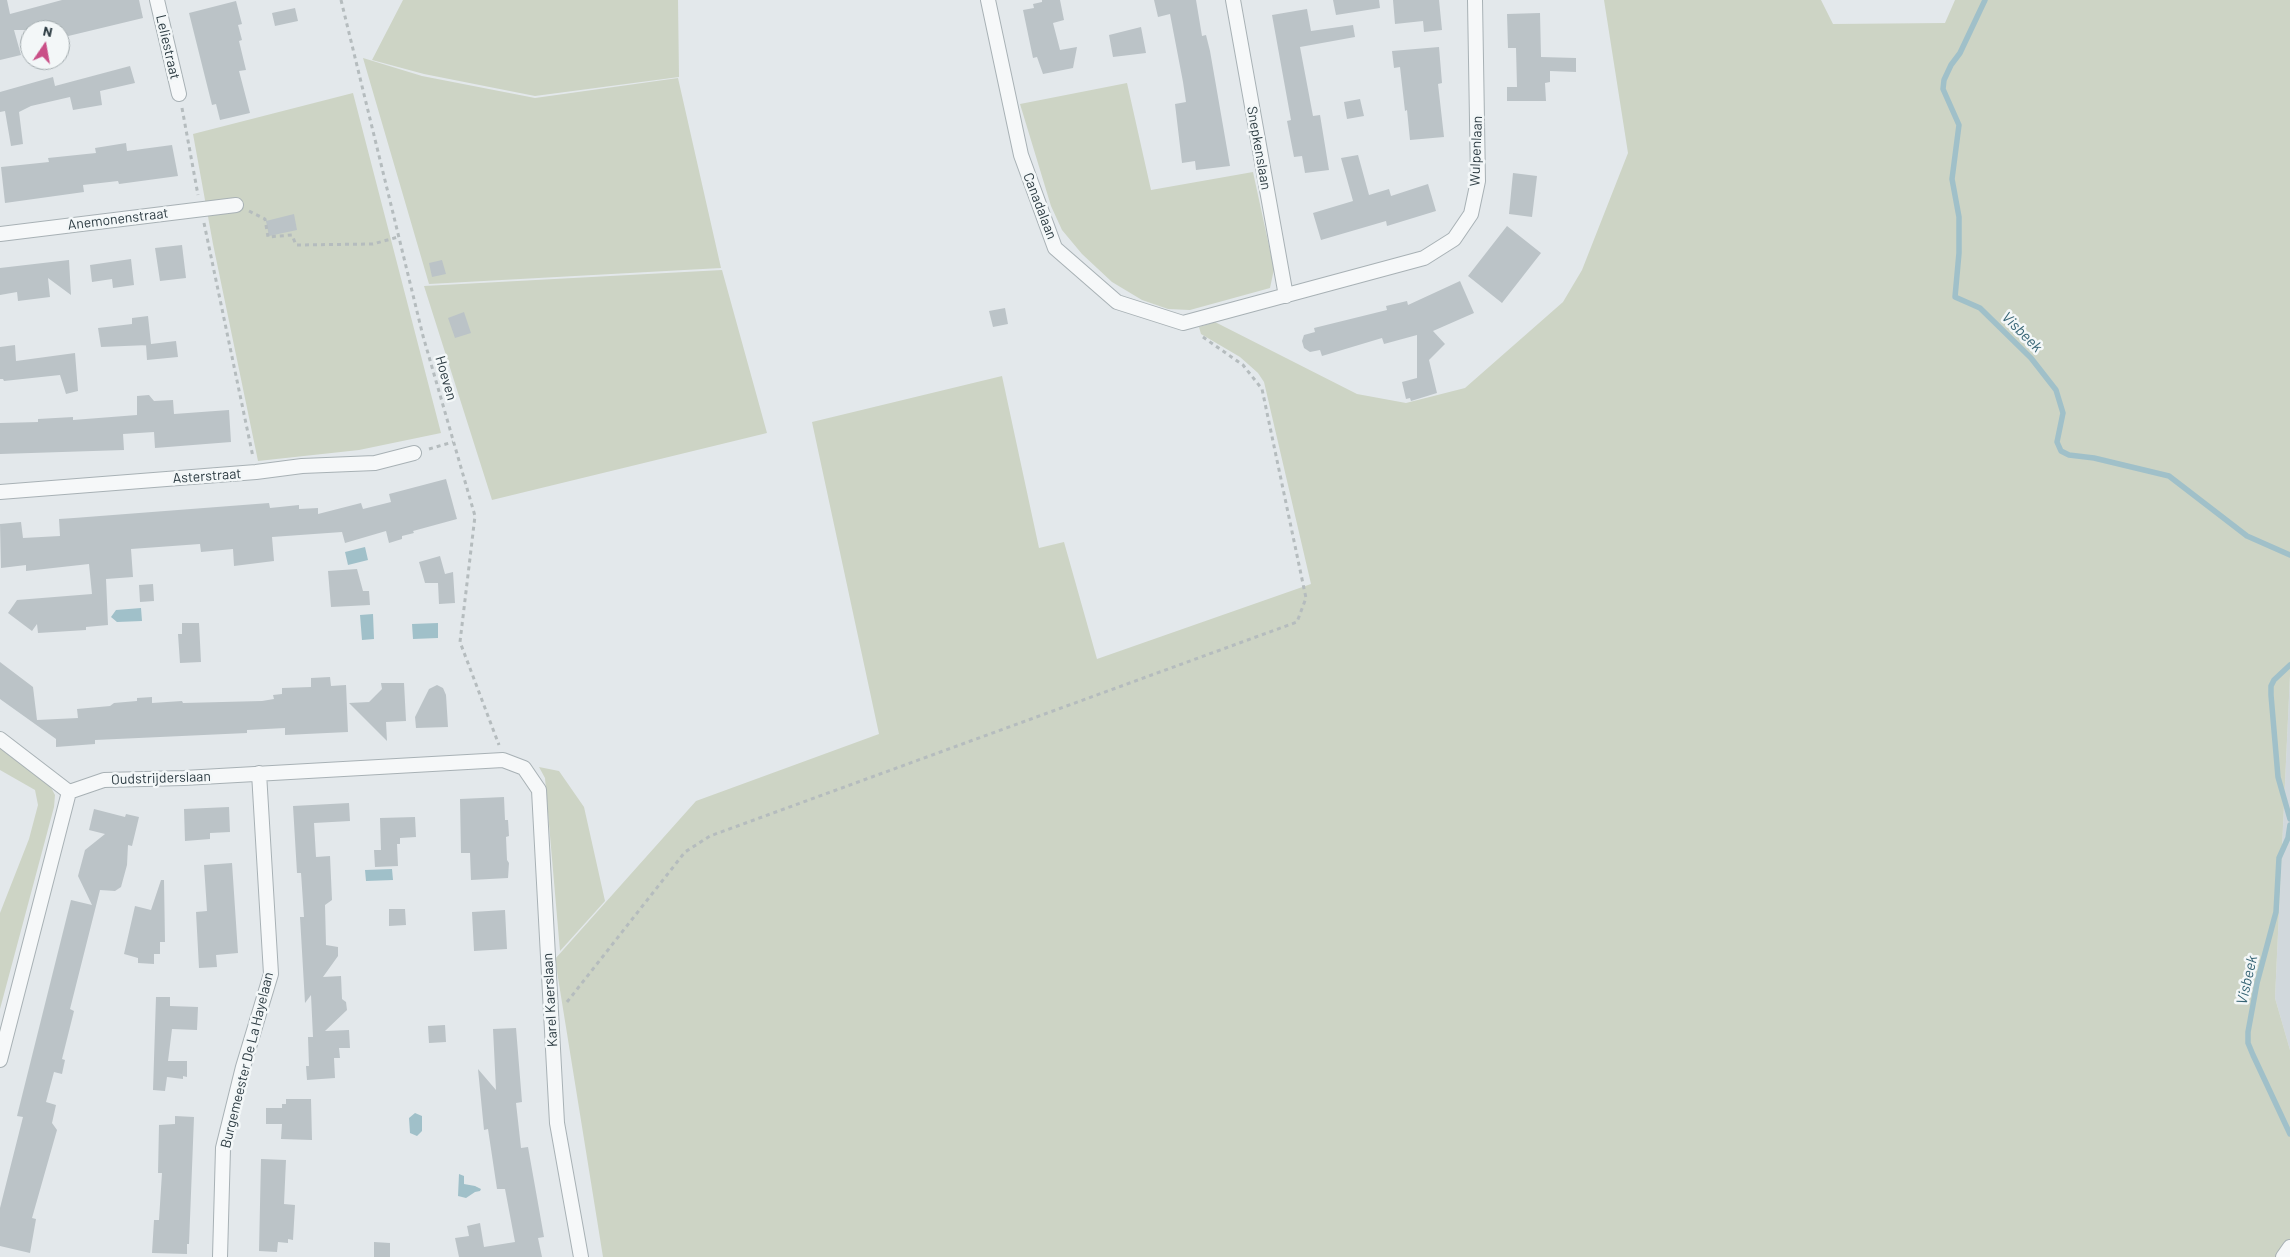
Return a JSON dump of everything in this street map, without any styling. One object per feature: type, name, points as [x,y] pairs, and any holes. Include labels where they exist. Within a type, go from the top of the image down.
[{"type":"street","name":"Leliestraat","points":[[157,0],[179,94]]},
{"type":"street","name":"Canadalaan","points":[[988,0],[1021,155],[1055,248],[1117,302],[1183,323]]},
{"type":"street","name":"Snepkenslaan","points":[[1233,0],[1286,296]]},
{"type":"street","name":"Wulpenlaan","points":[[1286,296],[1424,258],[1454,239],[1471,214],[1478,181],[1475,0]]},
{"type":"street","name":"Anemonenstraat","points":[[0,234],[236,205]]},
{"type":"street","points":[[1183,323],[1286,296]]},
{"type":"street","name":"Asterstraat","points":[[0,492],[256,472],[302,466],[375,463],[414,453]]},
{"type":"street","points":[[0,738],[68,792],[0,1060]]},
{"type":"street","name":"Karel Kaerslaan","points":[[503,760],[524,768],[539,790],[557,1122],[581,1257]]},
{"type":"street","name":"Oudstrijderslaan","points":[[68,792],[104,780],[184,778],[503,760]]},
{"type":"street","name":"Burgemeester De La Hayelaan","points":[[220,1257],[223,1148],[243,1067],[271,974],[259,773]]},
{"type":"street","points":[[2283,1257],[2290,1247]]},
{"type":"path","name":"Hoeven","points":[[341,0],[423,336],[475,516],[460,642],[482,707],[496,737],[503,760]]},
{"type":"path","points":[[179,94],[201,210],[256,472]]},
{"type":"path","points":[[236,205],[265,218],[268,237],[292,234],[296,245],[373,244],[398,237]]},
{"type":"path","points":[[551,1022],[685,852],[710,836],[1102,691],[1297,622],[1306,598],[1262,389],[1243,365],[1183,323]]},
{"type":"path","points":[[414,453],[453,442]]},
{"type":"shaded area","name":"Visbeek","points":[[2290,675],[2290,1050],[2275,998]]},
{"type":"green space","points":[[403,0],[678,0],[679,77],[535,96],[424,74],[372,60]]},
{"type":"green space","points":[[1604,0],[1821,0],[1833,24],[1945,23],[1955,0],[2290,0],[2290,675],[2275,998],[2290,1050],[2290,1257],[603,1257],[555,959],[696,801],[879,734],[812,422],[1002,376],[1039,548],[1064,542],[1097,659],[1311,584],[1264,382],[1258,373],[1240,357],[1201,334],[1199,327],[1215,322],[1357,394],[1406,403],[1465,388],[1563,302],[1582,270],[1628,153]]},
{"type":"green space","points":[[363,58],[422,76],[535,98],[678,78],[721,268],[429,284]]},
{"type":"green space","points":[[1127,83],[1151,190],[1253,172],[1274,269],[1270,288],[1190,310],[1168,309],[1142,300],[1112,282],[1082,254],[1062,230],[1051,206],[1020,104]]},
{"type":"green space","points":[[353,93],[441,433],[359,450],[258,461],[213,244],[193,134]]},
{"type":"green space","points":[[722,270],[767,433],[492,500],[424,286]]},
{"type":"green space","points":[[0,747],[48,782],[55,795],[54,807],[0,1009],[0,913],[29,839],[38,805],[35,790],[0,770]]},
{"type":"green space","points":[[539,767],[559,771],[584,807],[605,901],[560,951],[545,778]]},
{"type":"water","points":[[365,547],[368,560],[348,565],[345,552]]},
{"type":"water","points":[[141,608],[142,621],[117,622],[111,617],[116,610]]},
{"type":"water","points":[[373,614],[374,639],[362,640],[360,615]]},
{"type":"water","points":[[438,623],[438,638],[413,639],[412,624]]},
{"type":"water","points":[[392,869],[393,880],[366,881],[365,870]]},
{"type":"water","points":[[415,1113],[422,1116],[422,1131],[417,1136],[410,1133],[409,1118]]},
{"type":"water","points":[[459,1174],[464,1176],[464,1184],[475,1186],[481,1189],[480,1191],[466,1198],[458,1196]]},
{"type":"building","points":[[0,0],[7,0],[10,14],[62,0],[139,0],[143,18],[70,36],[70,20],[20,20],[20,30],[14,30],[20,55],[0,60]]},
{"type":"building","points":[[1042,0],[1060,0],[1064,20],[1053,23],[1060,50],[1077,47],[1073,68],[1043,74],[1037,57],[1033,58],[1023,10],[1034,8],[1033,4],[1042,2]]},
{"type":"building","points":[[1154,0],[1196,0],[1202,36],[1206,35],[1210,51],[1230,166],[1196,170],[1195,161],[1182,163],[1175,104],[1186,102],[1183,82],[1170,14],[1158,17]]},
{"type":"building","points":[[1333,0],[1379,0],[1380,8],[1336,15]]},
{"type":"building","points":[[1393,0],[1439,0],[1442,30],[1424,32],[1423,21],[1395,24]]},
{"type":"building","points":[[236,1],[242,24],[238,25],[242,40],[239,41],[246,70],[239,71],[250,113],[220,120],[216,104],[212,105],[189,13]]},
{"type":"building","points":[[295,8],[298,21],[275,26],[272,13]]},
{"type":"building","points":[[1307,9],[1311,31],[1353,25],[1355,37],[1300,47],[1313,116],[1320,115],[1329,170],[1305,173],[1302,156],[1294,157],[1287,121],[1291,120],[1272,15]]},
{"type":"building","points":[[1540,13],[1541,57],[1576,58],[1576,72],[1550,71],[1550,82],[1545,83],[1546,101],[1507,101],[1507,87],[1517,87],[1516,48],[1508,48],[1507,14]]},
{"type":"building","points":[[1141,27],[1146,53],[1113,57],[1109,35]]},
{"type":"building","points":[[1439,47],[1442,83],[1438,84],[1444,137],[1410,140],[1400,67],[1394,68],[1392,51]]},
{"type":"building","points":[[130,66],[135,83],[100,91],[102,105],[73,110],[70,97],[31,106],[19,112],[23,144],[11,146],[5,111],[0,112],[0,92],[53,77],[55,86]]},
{"type":"building","points":[[1360,99],[1364,116],[1347,119],[1344,102]]},
{"type":"building","points":[[126,143],[127,151],[172,145],[178,176],[119,184],[118,181],[83,185],[84,192],[5,203],[1,167],[49,162],[48,158],[96,153],[95,148]]},
{"type":"building","points":[[1358,155],[1369,195],[1389,189],[1391,196],[1428,184],[1436,211],[1387,226],[1386,221],[1321,240],[1313,213],[1353,201],[1341,158]]},
{"type":"building","points":[[1513,173],[1537,176],[1532,217],[1509,214]]},
{"type":"building","points":[[294,214],[297,230],[269,236],[266,221]]},
{"type":"building","points":[[1507,226],[1541,253],[1502,303],[1468,276]]},
{"type":"building","points":[[182,245],[186,278],[160,281],[155,248]]},
{"type":"building","points":[[131,259],[134,285],[113,288],[112,279],[92,282],[90,265]]},
{"type":"building","points":[[69,260],[71,295],[48,278],[50,297],[18,301],[17,292],[0,295],[0,268]]},
{"type":"building","points":[[442,260],[446,274],[432,277],[429,263]]},
{"type":"building","points":[[1460,281],[1474,313],[1433,331],[1445,344],[1429,360],[1437,393],[1411,401],[1410,398],[1406,399],[1402,382],[1417,378],[1417,335],[1384,344],[1382,338],[1322,356],[1320,350],[1310,352],[1304,348],[1302,341],[1304,335],[1315,332],[1314,328],[1387,310],[1386,306],[1407,301],[1408,305]]},
{"type":"building","points":[[1005,308],[1008,324],[993,327],[989,311]]},
{"type":"building","points":[[464,312],[471,333],[455,338],[448,318]]},
{"type":"building","points":[[148,316],[151,344],[176,341],[178,357],[147,360],[146,345],[101,347],[98,328],[132,324],[132,318]]},
{"type":"building","points":[[15,345],[16,361],[75,353],[78,391],[66,394],[60,375],[4,381],[0,379],[0,347]]},
{"type":"building","points":[[149,395],[154,401],[173,400],[174,414],[229,410],[231,442],[155,448],[154,432],[123,434],[124,450],[0,454],[0,423],[38,422],[38,419],[73,417],[73,420],[137,415],[137,396]]},
{"type":"building","points":[[446,479],[457,519],[413,531],[414,533],[402,536],[402,539],[389,543],[386,531],[345,543],[342,532],[272,537],[274,561],[234,566],[233,549],[201,552],[200,544],[131,549],[133,577],[106,579],[108,625],[86,627],[86,630],[38,633],[37,624],[32,631],[8,613],[17,600],[92,594],[89,564],[26,571],[26,565],[1,568],[0,524],[21,522],[23,538],[60,536],[59,519],[269,503],[270,508],[299,505],[299,509],[318,508],[318,514],[361,503],[363,509],[391,502],[389,494]]},
{"type":"building","points":[[440,556],[445,574],[453,572],[455,603],[439,604],[438,583],[425,583],[419,562]]},
{"type":"building","points":[[357,569],[363,591],[369,591],[370,605],[331,607],[328,571]]},
{"type":"building","points":[[153,584],[154,601],[140,602],[139,585]]},
{"type":"building","points":[[182,623],[199,623],[201,662],[180,663],[178,634],[182,634]]},
{"type":"building","points":[[0,662],[33,687],[37,720],[78,718],[77,709],[110,706],[114,703],[137,701],[137,698],[152,697],[152,703],[262,701],[274,699],[273,695],[282,694],[282,688],[311,687],[311,678],[330,677],[331,686],[346,685],[348,732],[285,735],[285,728],[247,730],[247,733],[95,740],[95,744],[56,747],[56,739],[0,699]]},
{"type":"building","points":[[381,683],[404,683],[406,721],[386,722],[387,741],[349,703],[369,702],[382,689]]},
{"type":"building","points":[[437,685],[443,688],[446,695],[448,727],[416,728],[415,717],[429,689]]},
{"type":"building","points":[[504,797],[505,820],[508,820],[509,836],[506,837],[507,860],[509,863],[508,878],[471,880],[470,853],[461,853],[460,799]]},
{"type":"building","points":[[349,803],[350,821],[314,823],[316,857],[330,856],[332,900],[325,905],[326,945],[338,947],[338,956],[323,977],[341,976],[342,999],[346,1002],[347,1010],[325,1031],[349,1030],[350,1048],[339,1048],[340,1058],[334,1058],[335,1078],[307,1080],[306,1066],[309,1066],[308,1037],[313,1037],[311,995],[305,1003],[300,917],[304,917],[301,873],[297,873],[293,806]]},
{"type":"building","points":[[229,807],[230,832],[210,833],[210,839],[185,841],[184,809]]},
{"type":"building","points":[[94,809],[125,817],[126,814],[139,817],[132,846],[128,845],[127,865],[121,887],[115,891],[100,890],[70,1009],[74,1011],[62,1059],[65,1060],[62,1074],[54,1072],[46,1102],[56,1105],[52,1123],[57,1130],[32,1218],[36,1219],[30,1253],[0,1246],[0,1208],[23,1117],[17,1116],[71,900],[92,905],[78,876],[85,850],[105,834],[89,830]]},
{"type":"building","points":[[415,817],[416,837],[400,838],[400,844],[397,844],[398,866],[375,867],[374,850],[381,850],[380,818]]},
{"type":"building","points":[[232,863],[238,953],[216,955],[217,967],[199,968],[196,912],[207,911],[204,865]]},
{"type":"building","points":[[161,880],[164,880],[165,942],[160,942],[160,954],[154,954],[154,964],[138,963],[138,958],[124,954],[135,906],[151,910]]},
{"type":"building","points":[[389,909],[405,909],[406,925],[389,926]]},
{"type":"building","points":[[505,910],[507,949],[474,951],[472,912]]},
{"type":"building","points":[[156,997],[170,997],[170,1006],[198,1007],[197,1030],[172,1029],[168,1061],[187,1061],[187,1077],[183,1076],[183,1079],[167,1077],[165,1091],[153,1090]]},
{"type":"building","points":[[445,1025],[446,1042],[429,1043],[428,1026]]},
{"type":"building","points":[[516,1028],[522,1102],[516,1103],[521,1148],[528,1147],[544,1237],[538,1238],[542,1257],[459,1257],[455,1238],[469,1236],[467,1226],[480,1223],[484,1247],[515,1242],[505,1189],[497,1189],[488,1129],[484,1130],[478,1069],[496,1090],[493,1029]]},
{"type":"building","points":[[286,1099],[311,1099],[312,1140],[281,1139],[282,1124],[266,1124],[266,1108],[282,1108],[282,1104],[286,1104]]},
{"type":"building","points":[[175,1116],[194,1117],[189,1244],[187,1244],[187,1254],[152,1253],[154,1220],[159,1220],[162,1173],[158,1173],[159,1125],[175,1124]]},
{"type":"building","points":[[261,1159],[286,1160],[284,1204],[295,1205],[293,1240],[288,1239],[288,1243],[278,1242],[277,1252],[259,1251]]},
{"type":"building","points":[[374,1242],[390,1243],[390,1257],[374,1257]]},
{"type":"waterway","name":"Visbeek","points":[[1985,0],[1960,53],[1951,65],[1944,80],[1943,89],[1959,125],[1952,179],[1959,217],[1959,253],[1955,297],[1980,308],[2031,358],[2056,390],[2063,413],[2057,442],[2061,451],[2069,455],[2094,458],[2169,476],[2247,536],[2290,555]]},
{"type":"waterway","name":"Visbeek","points":[[2290,665],[2274,680],[2271,686],[2278,777],[2290,819]]},
{"type":"waterway","name":"Visbeek","points":[[2290,825],[2288,838],[2279,858],[2276,912],[2257,983],[2248,1032],[2248,1043],[2290,1134]]}]
